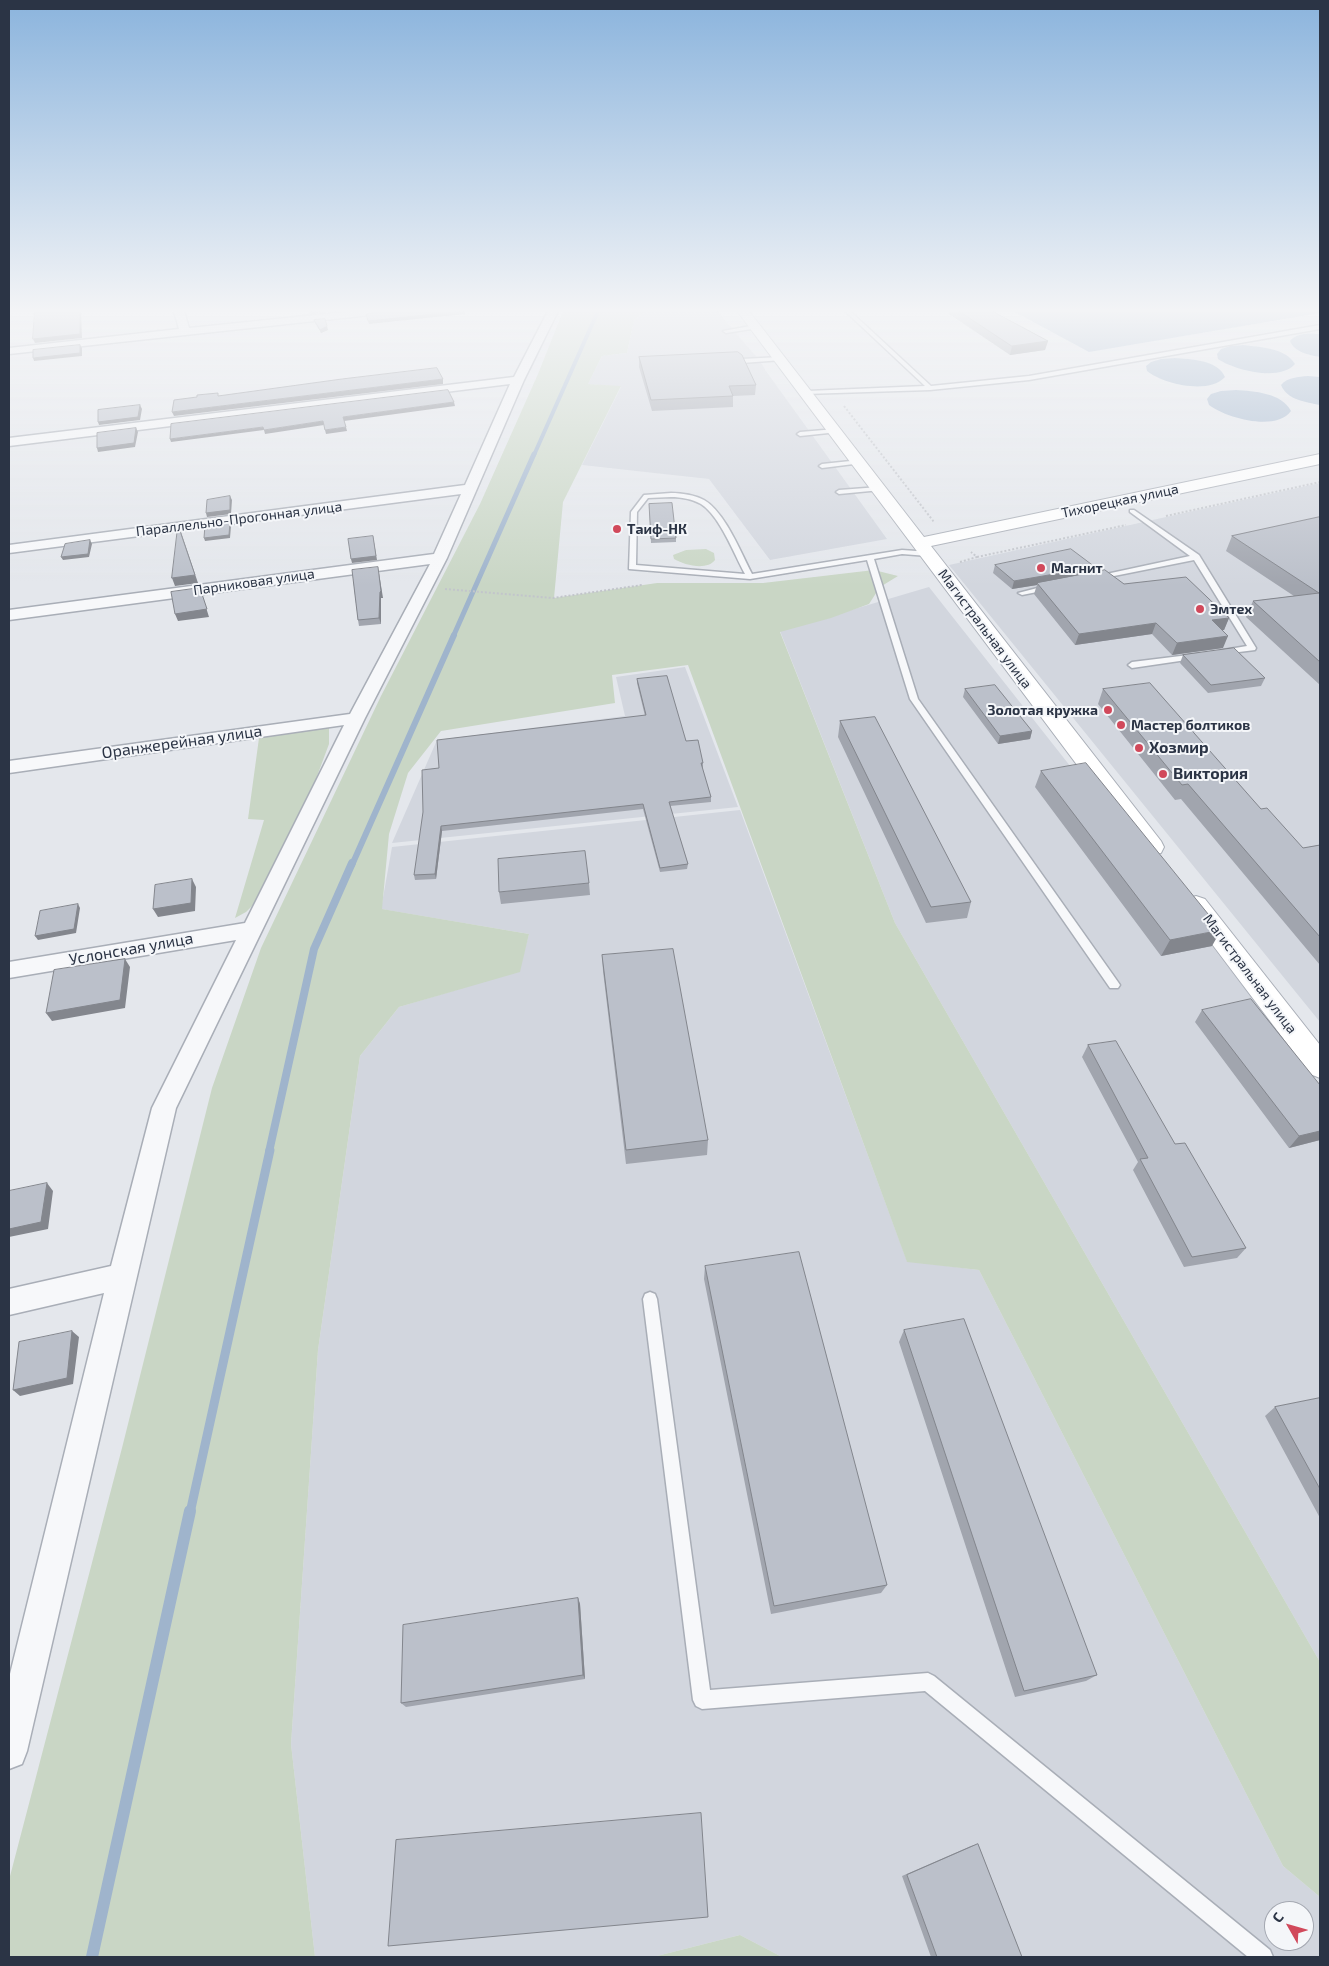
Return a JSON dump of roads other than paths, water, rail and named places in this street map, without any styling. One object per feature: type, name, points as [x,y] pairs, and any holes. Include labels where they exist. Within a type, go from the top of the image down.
[{"type":"main road","name":"Магистральная улица","points":[[814,403],[1165,864]]},
{"type":"main road","name":"Тихорецкая улица","points":[[924,548],[1320,459]]},
{"type":"main road","name":"Тихорецкая улица","points":[[924,548],[1132,511],[1320,471]]},
{"type":"main road","name":"Магистральная улица","points":[[1183,887],[1320,1066]]},
{"type":"street","points":[[9,442],[331,403]]},
{"type":"street","points":[[9,1751],[164,1108],[356,718],[440,558],[508,403]]},
{"type":"street","name":"Параллельно-Прогонная улица","points":[[9,549],[469,489]]},
{"type":"street","name":"Парниковая улица","points":[[9,615],[440,558]]},
{"type":"street","name":"Оранжерейная улица","points":[[9,767],[356,718]]},
{"type":"street","name":"Услонская улица","points":[[9,970],[253,929]]},
{"type":"street","points":[[9,1302],[122,1276]]},
{"type":"lane","points":[[800,434],[836,431]]},
{"type":"lane","points":[[822,466],[860,462]]},
{"type":"lane","points":[[839,492],[879,489]]},
{"type":"lane","points":[[750,577],[710,508],[699,500],[671,493],[646,496],[634,512],[632,567],[750,577],[924,548]]},
{"type":"lane","points":[[1132,511],[1196,558],[1252,648],[1215,653]]},
{"type":"lane","points":[[902,552],[924,548]]},
{"type":"lane","points":[[870,558],[914,699],[1114,985]]},
{"type":"lane","points":[[1089,579],[1196,558]]},
{"type":"lane","points":[[1022,593],[1060,585]]},
{"type":"lane","points":[[1132,666],[1206,655]]},
{"type":"lane","points":[[650,1299],[702,1700],[928,1682],[1263,1957]]},
{"type":"water","points":[[1208,403],[1284,403],[1291,411],[1284,417],[1274,421],[1263,422],[1238,418],[1209,405]]},
{"type":"waterway","points":[[534,455],[557,403]]},
{"type":"waterway","points":[[453,637],[534,454]]},
{"type":"waterway","points":[[352,865],[454,635]]},
{"type":"waterway","points":[[269,1152],[314,949],[352,863]]},
{"type":"waterway","points":[[190,1513],[270,1150]]},
{"type":"waterway","points":[[92,1957],[190,1511]]},
{"type":"place","name":"Таиф-НК","points":[[617,529]]},
{"type":"place","name":"Магнит","points":[[1041,568]]},
{"type":"place","name":"Эмтех","points":[[1200,609]]},
{"type":"place","name":"Золотая кружка","points":[[1108,710]]},
{"type":"place","name":"Мастер болтиков","points":[[1121,725]]},
{"type":"place","name":"Хозмир","points":[[1139,748]]},
{"type":"place","name":"Виктория","points":[[1163,774]]}]
